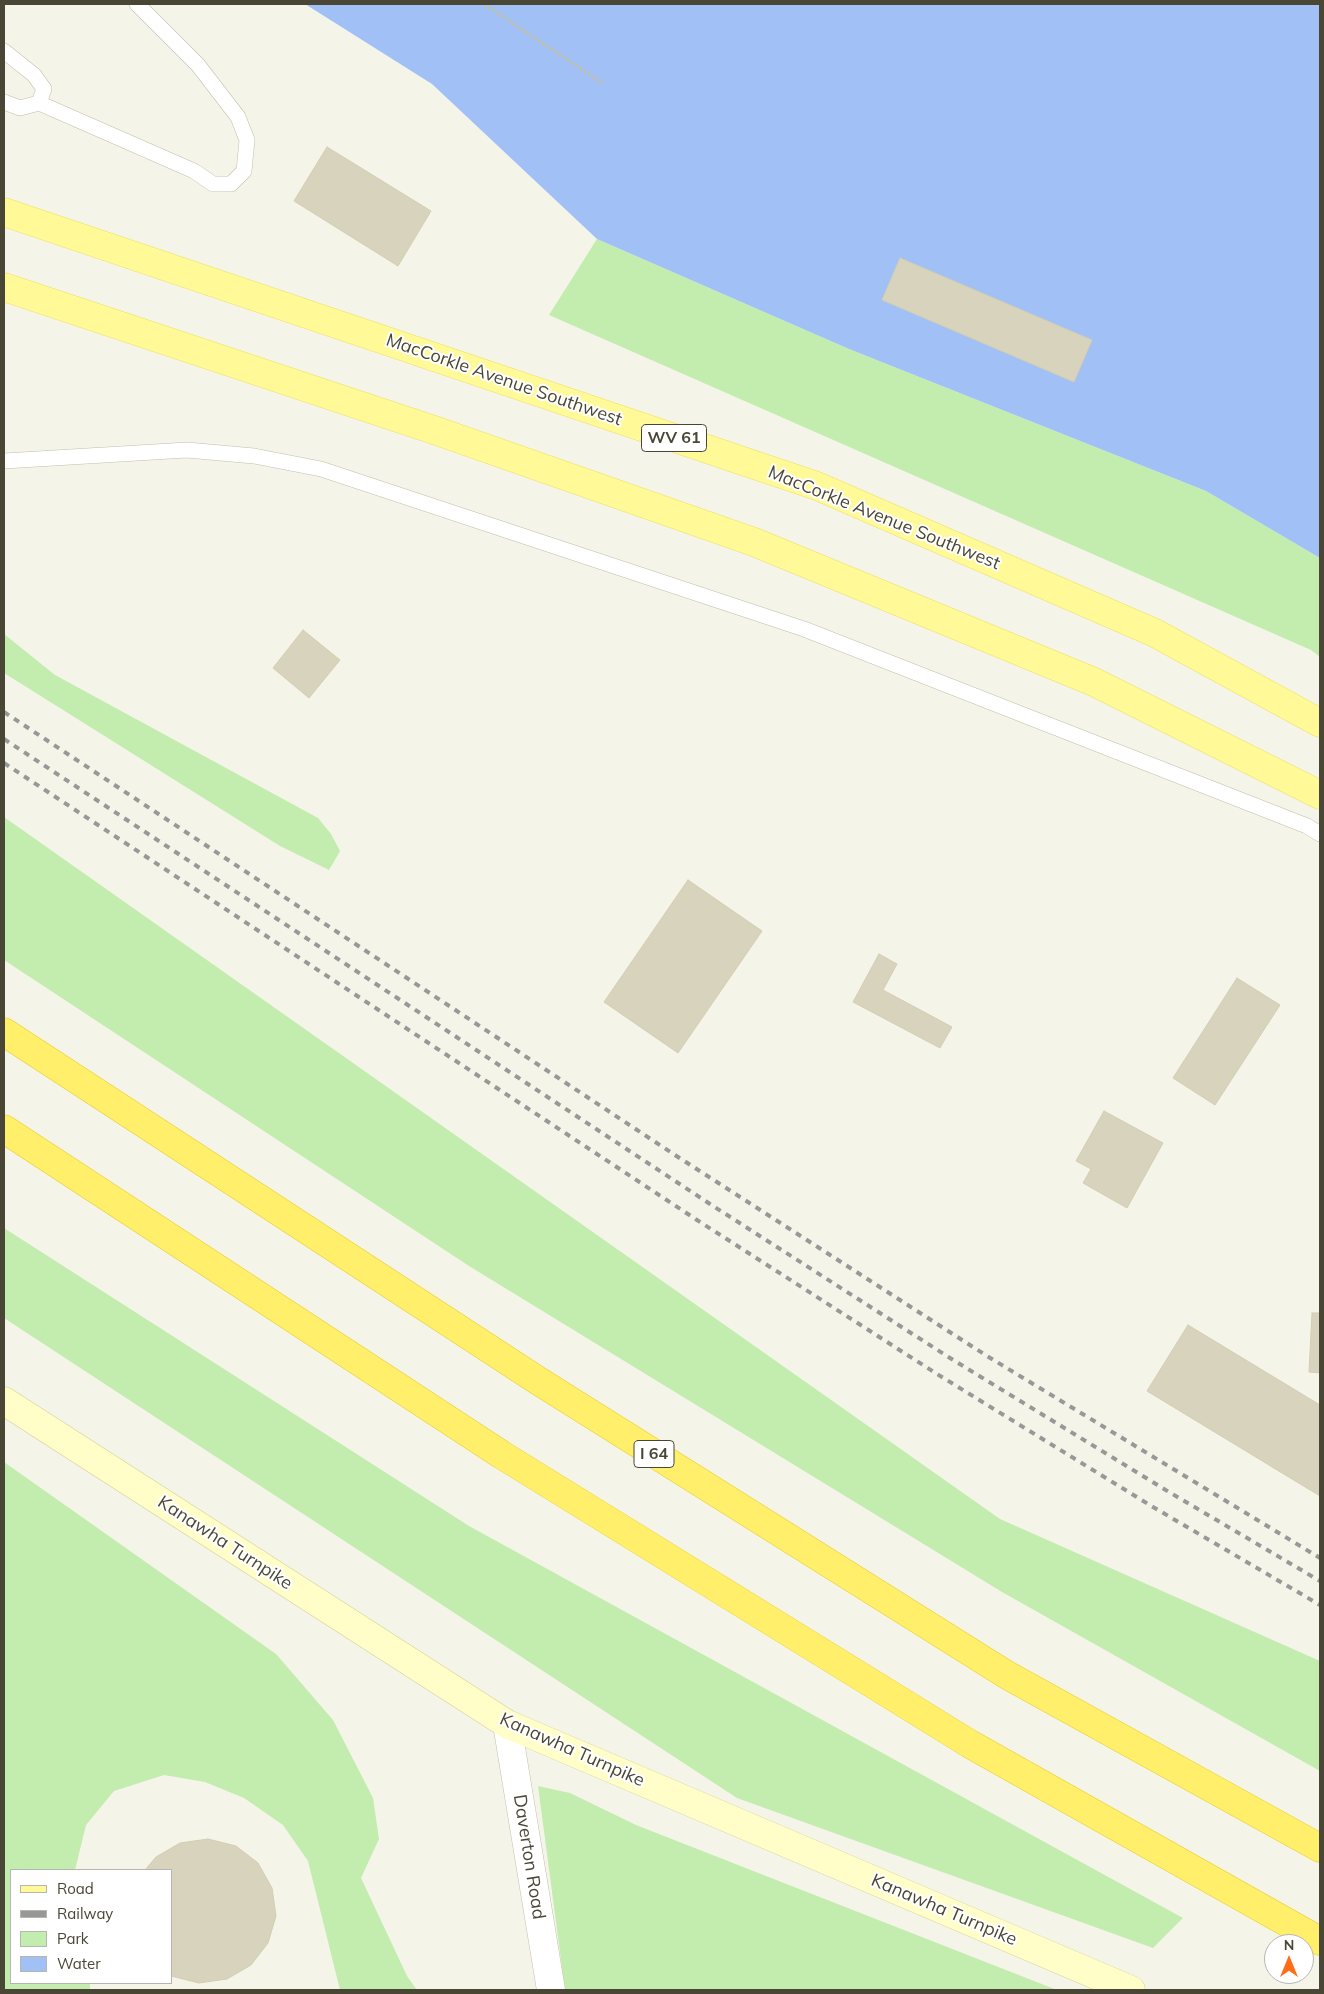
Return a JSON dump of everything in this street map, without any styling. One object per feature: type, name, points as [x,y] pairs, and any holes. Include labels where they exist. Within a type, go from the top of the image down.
[{"type":"highway","name":"I 64","points":[[4,1032],[537,1380],[1007,1675],[1320,1848]]},
{"type":"highway","points":[[4,1129],[502,1455],[928,1718],[1320,1941]]},
{"type":"main road","name":"MacCorkle Avenue Southwest","points":[[4,212],[817,486],[1155,633],[1320,723]]},
{"type":"main road","points":[[4,287],[434,430],[754,542],[1094,682],[1320,795]]},
{"type":"main road","name":"Kanawha Turnpike","points":[[4,1401],[508,1724],[1131,1990]]},
{"type":"street","name":"Daverton Road","points":[[508,1724],[551,1990]]},
{"type":"lane","points":[[4,102],[20,108],[39,103],[194,171],[213,184],[231,184],[244,171],[248,140],[238,117],[198,65],[137,4]]},
{"type":"lane","points":[[4,51],[34,75],[44,89],[39,103]]},
{"type":"lane","points":[[4,461],[187,450],[254,456],[321,469],[804,629],[1307,826],[1320,834]]},
{"type":"path","points":[[484,4],[602,83]]},
{"type":"green space","points":[[597,239],[849,349],[1206,491],[1320,558],[1320,657],[1311,650],[549,315]]},
{"type":"green space","points":[[4,634],[55,675],[318,818],[331,834],[340,851],[329,870],[280,846],[4,673]]},
{"type":"green space","points":[[4,817],[1000,1519],[1320,1661],[1320,1771],[1002,1592],[469,1266],[4,960]]},
{"type":"green space","points":[[4,1228],[469,1526],[1183,1918],[1153,1948],[737,1798],[4,1318]]},
{"type":"green space","points":[[4,1462],[276,1654],[333,1720],[373,1798],[379,1839],[361,1878],[407,1976],[417,1990],[340,1990],[308,1861],[283,1825],[244,1798],[205,1782],[164,1775],[114,1791],[86,1825],[75,1869],[10,1869],[10,1984],[90,1984],[90,1990],[4,1990]]},
{"type":"green space","points":[[538,1786],[570,1793],[636,1825],[1057,1990],[565,1990]]},
{"type":"water","points":[[305,4],[1320,4],[1320,558],[1206,491],[849,349],[597,239],[432,84]]},
{"type":"building","points":[[327,147],[431,211],[398,266],[294,201]]},
{"type":"building","points":[[900,258],[1092,340],[1074,382],[882,300]]},
{"type":"building","points":[[303,630],[340,660],[309,698],[273,668]]},
{"type":"building","points":[[688,880],[762,931],[678,1053],[604,1002]]},
{"type":"building","points":[[879,954],[897,964],[883,990],[952,1027],[940,1048],[853,1002]]},
{"type":"building","points":[[1237,978],[1280,1005],[1215,1105],[1173,1078]]},
{"type":"building","points":[[1104,1111],[1163,1143],[1127,1208],[1083,1183],[1091,1169],[1076,1161]]},
{"type":"building","points":[[1312,1313],[1320,1313],[1320,1373],[1309,1372]]},
{"type":"building","points":[[1188,1325],[1320,1405],[1320,1496],[1147,1391]]},
{"type":"building","points":[[208,1839],[236,1846],[258,1863],[272,1888],[276,1916],[268,1943],[251,1965],[227,1979],[199,1983],[172,1976],[172,1869],[146,1869],[156,1857],[180,1843]]},
{"type":"railway","points":[[4,712],[678,1157],[987,1356],[1320,1558]]},
{"type":"railway","points":[[4,739],[710,1204],[950,1358],[1169,1492],[1320,1581]]},
{"type":"railway","points":[[4,763],[697,1220],[937,1374],[1153,1507],[1320,1605]]}]
